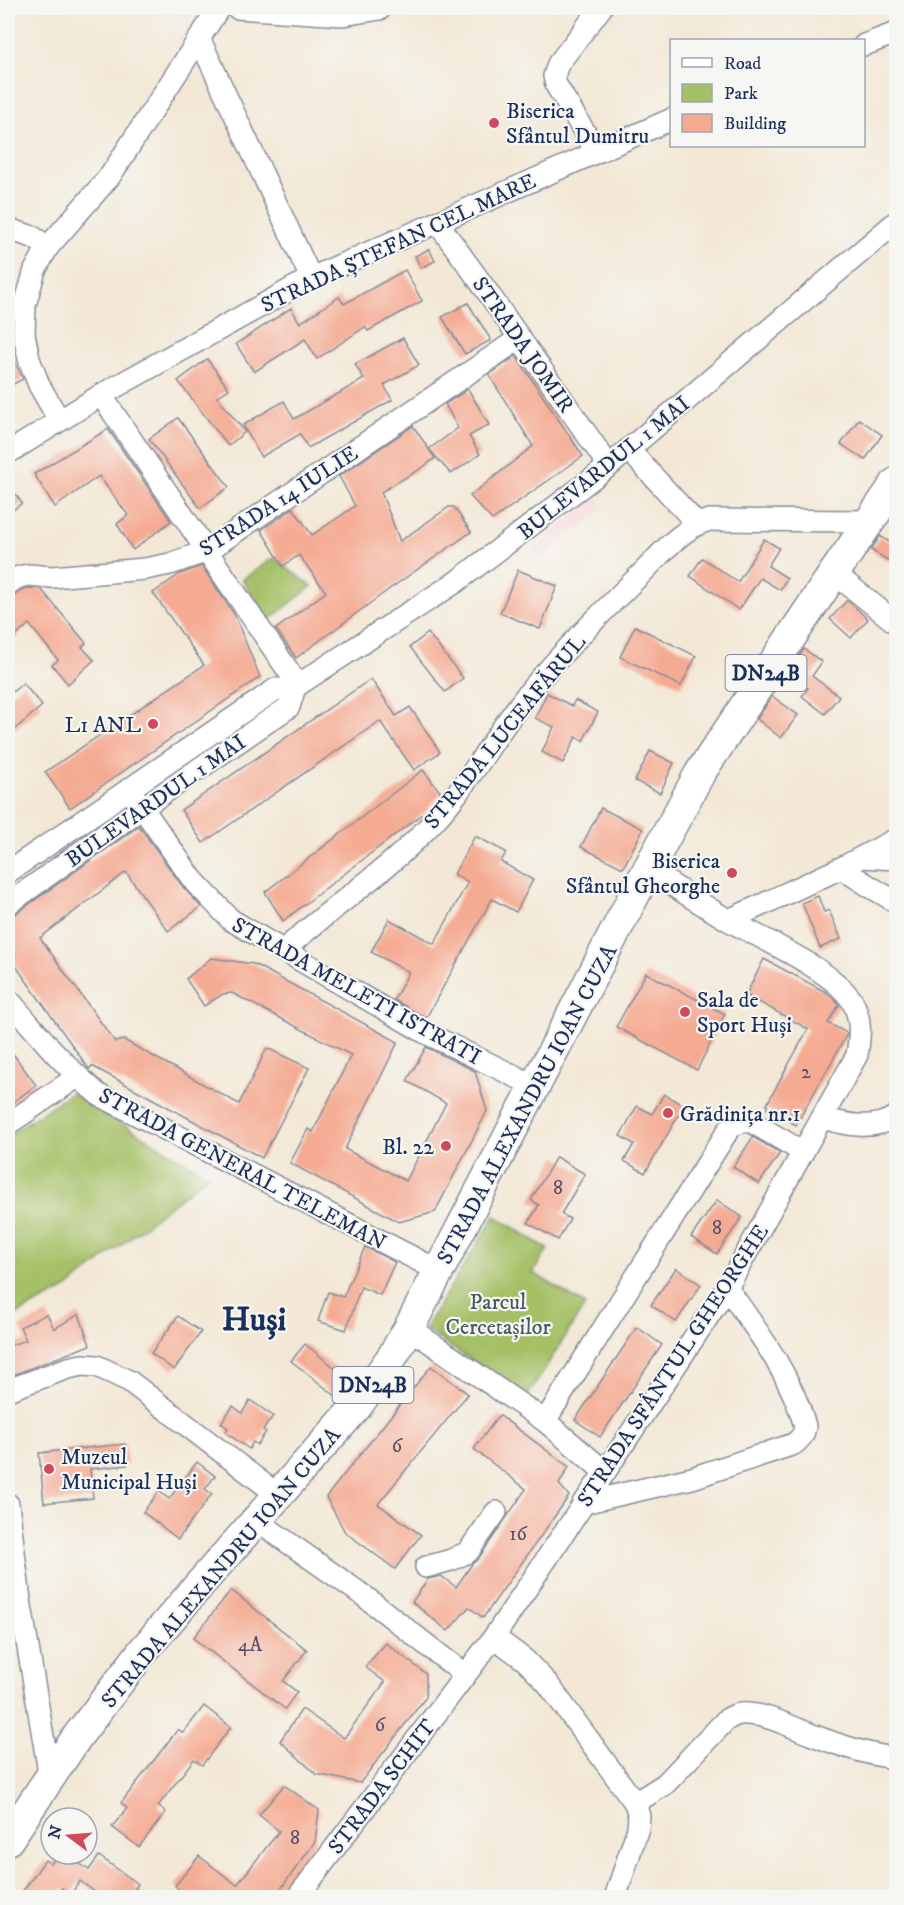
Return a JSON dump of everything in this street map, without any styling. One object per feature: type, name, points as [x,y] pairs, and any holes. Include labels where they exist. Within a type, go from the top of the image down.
[{"type":"highway","name":"STRADA ALEXANDRU IOAN CUZA","points":[[8,1840],[84,1729],[142,1652],[375,1383],[409,1328],[700,773],[897,483]]},
{"type":"street","points":[[59,420],[39,385],[29,359],[24,334],[25,305],[35,270],[48,247],[110,176],[219,8]]},
{"type":"street","points":[[237,8],[343,15],[380,9]]},
{"type":"street","points":[[596,151],[556,85],[554,76],[558,64],[601,8]]},
{"type":"street","points":[[865,45],[897,33]]},
{"type":"street","points":[[200,40],[311,278]]},
{"type":"street","name":"STRADA ȘTEFAN CEL MARE","points":[[8,453],[101,395],[311,278],[670,120]]},
{"type":"street","name":"STRADA JOMIR","points":[[437,222],[609,466]]},
{"type":"street","name":"BULEVARDUL 1 MAI","points":[[8,872],[276,689],[296,688],[456,582],[629,450],[897,222]]},
{"type":"street","points":[[8,228],[33,237],[48,247]]},
{"type":"street","name":"STRADA 14 IULIE","points":[[8,584],[19,577],[28,575],[52,577],[145,569],[170,564],[207,550],[520,338]]},
{"type":"street","points":[[101,395],[207,550],[296,688]]},
{"type":"street","points":[[629,450],[697,524],[709,520],[870,521]]},
{"type":"street","name":"STRADA LUCEAFĂRUL","points":[[283,951],[397,856],[433,822],[450,803],[530,692],[590,624],[678,538],[697,524]]},
{"type":"street","points":[[834,573],[897,623]]},
{"type":"street","name":"BULEVARDUL 1 MAI","points":[[8,904],[141,808],[289,707],[296,688]]},
{"type":"street","name":"STRADA MELETI ISTRATI","points":[[129,789],[193,880],[231,920],[424,1032],[535,1086]]},
{"type":"street","points":[[729,920],[841,868],[897,839]]},
{"type":"street","points":[[862,857],[897,859]]},
{"type":"street","points":[[841,868],[897,902]]},
{"type":"street","name":"STRADA SFÂNTUL GHEORGHE","points":[[464,1674],[494,1637],[727,1288],[857,1055],[860,1026],[853,1003],[833,981],[648,869]]},
{"type":"street","name":"STRADA GENERAL TELEMAN","points":[[8,999],[77,1077],[99,1095],[439,1271]]},
{"type":"street","points":[[8,1125],[77,1077]]},
{"type":"street","points":[[823,1118],[844,1124],[865,1125],[894,1121]]},
{"type":"street","points":[[545,1421],[729,1130],[737,1123],[750,1121],[803,1152]]},
{"type":"street","points":[[583,1503],[709,1472],[794,1444],[801,1439],[805,1432],[803,1419],[768,1347],[727,1288]]},
{"type":"street","points":[[409,1328],[545,1421],[605,1472]]},
{"type":"street","points":[[8,1390],[68,1368],[82,1365],[97,1366],[129,1381],[278,1495]]},
{"type":"street","points":[[8,1503],[20,1599],[50,1778]]},
{"type":"street","points":[[426,1567],[451,1560],[468,1552],[496,1512]]},
{"type":"street","points":[[256,1520],[364,1596],[464,1674]]},
{"type":"street","points":[[494,1637],[525,1660],[548,1684],[635,1803],[639,1816],[638,1828],[615,1898]]},
{"type":"street","name":"STRADA SCHIT","points":[[297,1898],[464,1674]]},
{"type":"street","points":[[635,1803],[665,1784],[726,1720],[736,1714],[750,1714],[828,1741],[897,1758]]},
{"type":"shaded area","points":[[597,498],[603,508],[541,560],[531,549]]},
{"type":"green space","points":[[273,558],[312,586],[269,620],[242,580]]},
{"type":"green space","points":[[71,1093],[208,1175],[66,1289],[8,1319],[8,1136]]},
{"type":"green space","name":"Parcul Cercetașilor","points":[[495,1216],[548,1249],[533,1273],[585,1305],[527,1397],[424,1329]]},
{"type":"building","points":[[429,249],[435,261],[421,268],[415,256]]},
{"type":"building","points":[[405,270],[422,301],[368,331],[365,327],[317,359],[305,339],[254,372],[236,344],[291,308],[300,323],[339,297],[344,304]]},
{"type":"building","points":[[468,303],[491,340],[465,354],[442,317]]},
{"type":"building","points":[[403,338],[419,365],[384,385],[392,400],[308,448],[300,434],[261,457],[243,425],[284,401],[294,419],[364,379],[355,364]]},
{"type":"building","points":[[8,348],[23,379],[8,387]]},
{"type":"building","points":[[516,356],[583,456],[492,520],[470,496],[533,446],[489,375]]},
{"type":"building","points":[[207,359],[229,389],[217,397],[245,432],[228,446],[178,381]]},
{"type":"building","points":[[468,389],[489,425],[469,436],[480,454],[451,474],[429,449],[458,428],[445,404]]},
{"type":"building","points":[[178,418],[229,487],[200,508],[149,439]]},
{"type":"building","points":[[859,419],[882,435],[865,460],[841,444]]},
{"type":"building","points":[[413,426],[435,458],[381,492],[400,541],[449,507],[454,507],[471,532],[296,658],[276,629],[326,592],[299,555],[283,566],[261,530],[293,508],[312,535],[355,506],[339,476]]},
{"type":"building","points":[[108,429],[171,521],[133,550],[117,524],[128,515],[99,476],[55,507],[34,474]]},
{"type":"building","points":[[8,484],[22,503],[8,514]]},
{"type":"building","points":[[880,536],[897,547],[897,566],[871,550]]},
{"type":"building","points":[[764,539],[779,548],[768,566],[787,578],[780,590],[760,578],[739,610],[690,576],[702,558],[738,582]]},
{"type":"building","name":"L1 ANL","points":[[202,566],[234,614],[260,677],[70,808],[45,772],[204,665],[153,593],[180,574]]},
{"type":"building","points":[[518,570],[557,586],[540,629],[500,613]]},
{"type":"building","points":[[29,588],[41,589],[86,643],[82,647],[94,660],[68,684],[52,665],[58,660],[29,624],[8,644],[8,600]]},
{"type":"building","points":[[847,600],[868,619],[851,638],[830,619]]},
{"type":"building","points":[[635,626],[696,656],[681,686],[620,657]]},
{"type":"building","points":[[428,633],[463,678],[445,692],[410,647]]},
{"type":"building","points":[[804,649],[822,662],[812,676],[839,696],[825,714],[802,696],[808,688],[787,674]]},
{"type":"building","points":[[371,679],[396,716],[410,707],[440,752],[414,770],[380,721],[203,843],[181,810]]},
{"type":"building","points":[[23,683],[42,706],[8,735],[8,696]]},
{"type":"building","points":[[547,693],[572,706],[575,700],[598,712],[583,741],[576,737],[563,763],[542,752],[554,727],[535,718]]},
{"type":"building","points":[[772,696],[798,715],[781,738],[757,719]]},
{"type":"building","points":[[650,751],[674,763],[660,793],[635,781]]},
{"type":"building","points":[[423,770],[441,793],[426,811],[283,921],[265,892]]},
{"type":"building","points":[[601,808],[643,829],[623,868],[581,847]]},
{"type":"building","points":[[139,826],[183,887],[201,907],[168,931],[126,872],[40,938],[115,1042],[124,1040],[239,1104],[267,1048],[309,1068],[262,1158],[92,1066],[89,1069],[8,955],[8,917]]},
{"type":"building","points":[[475,836],[506,852],[501,862],[533,880],[516,912],[492,899],[426,1018],[394,1000],[409,972],[371,952],[389,919],[434,944],[468,882],[454,874]]},
{"type":"building","points":[[818,896],[824,912],[829,910],[841,939],[820,948],[802,903]]},
{"type":"building","points":[[211,958],[254,964],[398,1042],[345,1149],[406,1181],[446,1103],[407,1081],[426,1047],[475,1071],[487,1111],[435,1212],[399,1222],[290,1163],[308,1129],[313,1132],[351,1055],[232,993],[223,994],[204,1006],[186,979]]},
{"type":"building","points":[[764,959],[833,998],[839,1005],[828,1023],[847,1033],[796,1125],[767,1109],[767,1104],[808,1029],[746,995]]},
{"type":"building","name":"Sala de Sport Huși","points":[[646,973],[725,1014],[697,1070],[616,1027]]},
{"type":"building","points":[[8,1047],[36,1085],[8,1106]]},
{"type":"building","points":[[664,1094],[684,1106],[645,1173],[624,1161],[634,1144],[620,1136],[637,1106],[652,1114]]},
{"type":"building","points":[[753,1137],[780,1153],[759,1184],[733,1167]]},
{"type":"building","points":[[556,1157],[585,1174],[561,1214],[570,1219],[558,1240],[528,1223],[539,1205],[531,1200]]},
{"type":"building","points":[[717,1200],[742,1217],[717,1254],[691,1237]]},
{"type":"building","points":[[365,1247],[395,1262],[380,1295],[361,1287],[346,1330],[318,1321],[328,1292],[343,1297]]},
{"type":"building","points":[[676,1268],[701,1285],[676,1322],[651,1305]]},
{"type":"building","points":[[47,1314],[54,1329],[79,1314],[90,1345],[8,1377],[8,1346],[26,1340],[20,1327]]},
{"type":"building","points":[[178,1316],[201,1332],[174,1370],[151,1353]]},
{"type":"building","points":[[637,1327],[662,1345],[600,1437],[575,1420]]},
{"type":"building","points":[[305,1344],[350,1380],[337,1397],[291,1361]]},
{"type":"building","points":[[431,1366],[468,1394],[378,1504],[421,1535],[395,1569],[345,1532],[326,1497]]},
{"type":"building","points":[[250,1400],[273,1416],[263,1430],[266,1432],[257,1445],[253,1442],[249,1449],[225,1432],[228,1428],[221,1423],[233,1406],[242,1413]]},
{"type":"building","points":[[499,1415],[569,1467],[559,1484],[569,1496],[483,1618],[469,1607],[448,1631],[412,1602],[428,1579],[441,1576],[456,1587],[526,1489],[474,1449]]},
{"type":"building","points":[[125,1444],[127,1465],[90,1469],[93,1498],[44,1503],[39,1453]]},
{"type":"building","points":[[197,1462],[215,1476],[205,1489],[212,1494],[178,1539],[143,1512],[159,1491],[169,1499]]},
{"type":"building","points":[[231,1590],[307,1650],[283,1681],[297,1692],[285,1709],[193,1638]]},
{"type":"building","points":[[386,1643],[426,1674],[426,1697],[360,1783],[316,1774],[280,1741],[302,1709],[344,1738],[385,1682],[365,1667]]},
{"type":"building","points":[[204,1706],[231,1727],[202,1765],[194,1759],[158,1806],[166,1812],[139,1847],[112,1827],[127,1808],[121,1803],[178,1729],[183,1733]]},
{"type":"building","points":[[284,1785],[319,1810],[315,1842],[274,1898],[189,1898],[175,1886],[199,1856],[237,1885],[279,1831],[259,1815]]},
{"type":"building","points":[[99,1856],[138,1884],[135,1888],[148,1898],[103,1898],[80,1881],[71,1894],[62,1888],[56,1898],[18,1898],[41,1866],[83,1866],[89,1870],[92,1866],[99,1866]]},
{"type":"place","name":"Biserica Sfântul Dumitru","points":[[494,123]]},
{"type":"place","name":"L1 ANL","points":[[153,724]]},
{"type":"place","name":"Biserica Sfântul Gheorghe","points":[[732,873]]},
{"type":"place","name":"Sala de Sport Huși","points":[[685,1012]]},
{"type":"place","name":"Grădinița nr.1","points":[[668,1113]]},
{"type":"place","name":"Bl. 22","points":[[446,1146]]},
{"type":"place","name":"Muzeul Municipal Huși","points":[[49,1469]]},
{"type":"district","name":"Huși","points":[[254,1318]]}]
